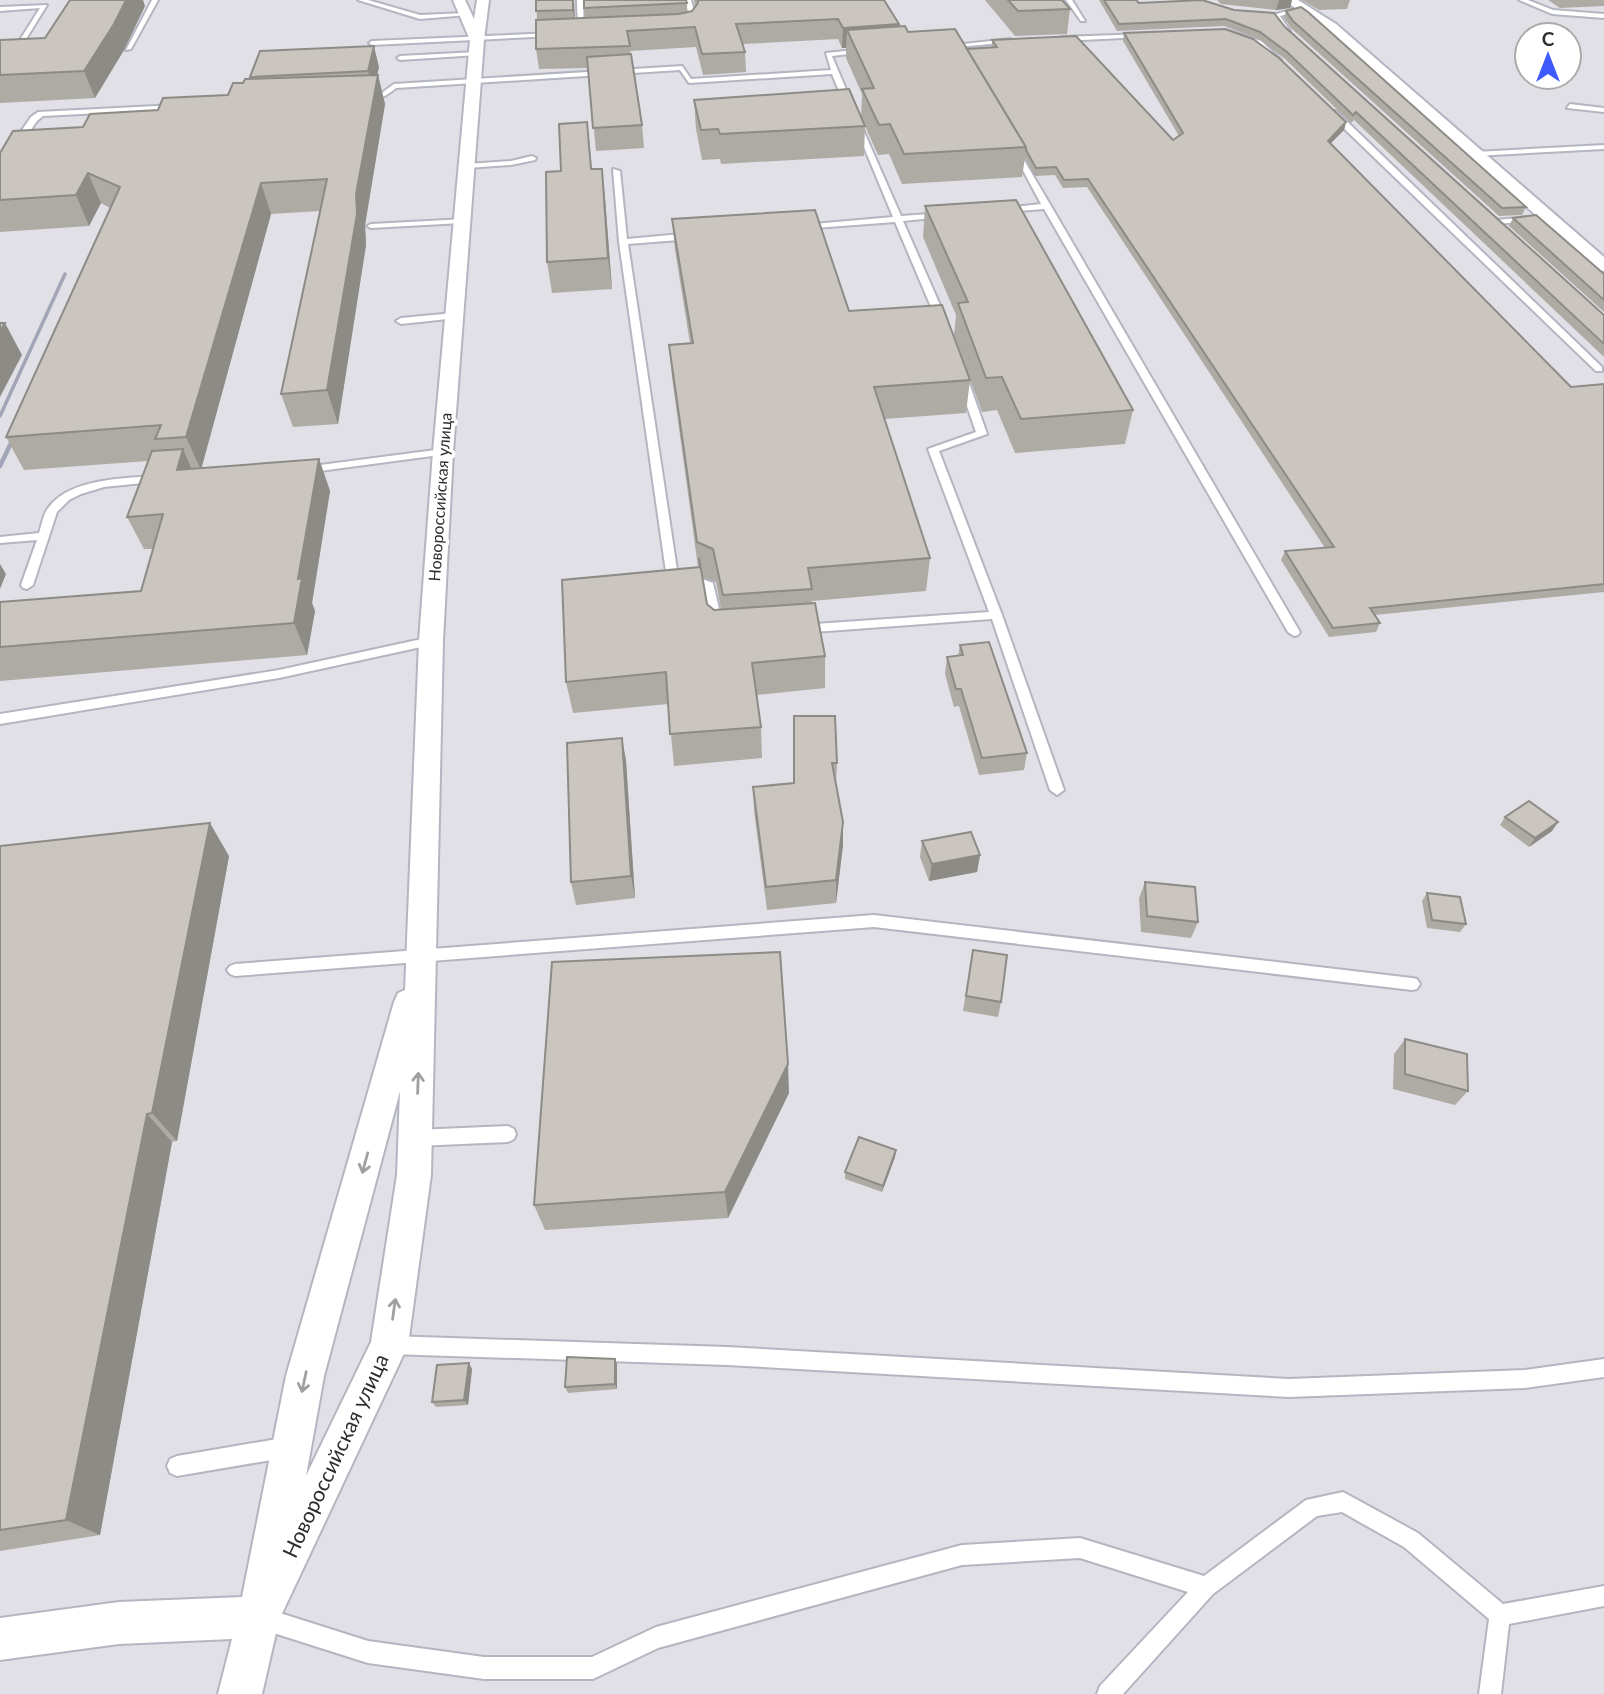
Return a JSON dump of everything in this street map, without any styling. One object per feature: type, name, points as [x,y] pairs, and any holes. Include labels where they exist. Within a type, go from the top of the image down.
[{"type":"street","points":[[459,0],[476,47]]},
{"type":"street","name":"Новороссийская улица","points":[[259,1618],[389,1345],[414,1175],[431,641],[454,316],[476,47],[483,0]]},
{"type":"street","points":[[1296,5],[1331,27],[1604,265]]},
{"type":"street","name":"Новороссийская улица","points":[[240,1694],[259,1618],[305,1376],[422,956]]},
{"type":"street","points":[[0,1639],[120,1623],[259,1618]]},
{"type":"lane","points":[[128,49],[155,0]]},
{"type":"lane","points":[[361,0],[420,17],[465,15]]},
{"type":"lane","points":[[580,0],[581,33]]},
{"type":"lane","points":[[680,29],[691,27],[694,23],[688,0]]},
{"type":"lane","points":[[1069,0],[1083,20]]},
{"type":"lane","points":[[1522,0],[1552,12],[1604,16]]},
{"type":"lane","points":[[1266,15],[1276,15],[1296,5]]},
{"type":"lane","points":[[0,9],[45,6],[10,61],[0,61]]},
{"type":"lane","points":[[1276,15],[1297,40]]},
{"type":"lane","points":[[1211,32],[1224,31],[1246,36],[1259,42],[1280,62]]},
{"type":"lane","points":[[400,58],[593,33]]},
{"type":"lane","points":[[1052,39],[1158,34]]},
{"type":"lane","points":[[939,47],[1025,40]]},
{"type":"lane","points":[[372,43],[476,47]]},
{"type":"lane","points":[[953,46],[960,57]]},
{"type":"lane","points":[[869,51],[828,54],[946,334]]},
{"type":"lane","points":[[354,98],[382,97],[394,86],[682,68],[689,81],[835,72]]},
{"type":"lane","points":[[0,168],[34,119],[41,114],[191,106]]},
{"type":"lane","points":[[1570,106],[1604,110]]},
{"type":"lane","points":[[1329,110],[1599,369]]},
{"type":"lane","points":[[1009,141],[1294,632]]},
{"type":"lane","points":[[1475,154],[1604,147]]},
{"type":"lane","points":[[467,166],[512,163],[532,158]]},
{"type":"lane","points":[[616,172],[623,242],[672,572],[709,586],[718,635],[732,634]]},
{"type":"lane","points":[[991,211],[1047,206]]},
{"type":"lane","points":[[1486,213],[1506,231]]},
{"type":"lane","points":[[788,228],[951,214]]},
{"type":"lane","points":[[1496,222],[1548,218]]},
{"type":"lane","points":[[371,226],[462,221]]},
{"type":"lane","points":[[623,242],[705,235]]},
{"type":"lane","points":[[401,321],[454,316]]},
{"type":"lane","points":[[960,371],[982,434],[933,449],[996,615],[1057,790]]},
{"type":"lane","points":[[294,470],[443,452]]},
{"type":"lane","points":[[27,585],[54,507],[72,495],[108,482],[174,478]]},
{"type":"lane","points":[[0,540],[44,536]]},
{"type":"lane","points":[[787,630],[996,615]]},
{"type":"lane","points":[[0,719],[279,674],[431,641]]},
{"type":"lane","points":[[235,970],[874,921],[1412,984]]},
{"type":"lane","points":[[416,1138],[508,1134]]},
{"type":"lane","points":[[389,1345],[727,1356],[1289,1388],[1525,1379],[1604,1368]]},
{"type":"lane","points":[[177,1466],[292,1447]]},
{"type":"lane","points":[[1108,1694],[1206,1587],[1313,1507],[1343,1502],[1411,1540],[1500,1615]]},
{"type":"lane","points":[[259,1618],[368,1652],[484,1668],[593,1668],[656,1638],[962,1555],[1080,1548],[1206,1587]]},
{"type":"lane","points":[[1500,1615],[1604,1596]]},
{"type":"lane","points":[[1490,1694],[1500,1615]]},
{"type":"shaded area","points":[[0,0],[1604,0],[1604,1694],[0,1694]]},
{"type":"building","points":[[70,0],[126,0],[84,71],[0,75],[0,40],[45,38]]},
{"type":"building","points":[[536,0],[573,0],[573,10],[536,11]]},
{"type":"building","points":[[584,0],[686,0],[687,3],[584,8]]},
{"type":"building","points":[[698,0],[884,0],[899,24],[843,28],[838,19],[736,24],[745,52],[702,54],[695,27],[627,31],[630,46],[536,49],[536,20],[679,14],[692,11]]},
{"type":"building","points":[[1008,0],[1062,0],[1070,9],[1018,11]]},
{"type":"building","points":[[1104,0],[1136,0],[1139,3],[1202,0],[1234,10],[1274,13],[1285,27],[1604,315],[1604,344],[1356,112],[1353,115],[1287,52],[1260,32],[1226,19],[1119,24]]},
{"type":"building","points":[[1301,7],[1526,207],[1502,208],[1293,21],[1286,11]]},
{"type":"building","points":[[905,26],[908,32],[955,29],[1026,147],[904,154],[890,124],[879,125],[862,89],[874,88],[847,30]]},
{"type":"building","points":[[1225,29],[1253,39],[1279,58],[1346,122],[1328,141],[1571,387],[1604,384],[1604,584],[1370,608],[1380,623],[1333,628],[1285,551],[1334,547],[1088,179],[1064,180],[1056,167],[1036,168],[967,49],[997,47],[992,40],[1076,36],[1173,140],[1183,133],[1124,33]]},
{"type":"building","points":[[374,46],[368,71],[250,77],[260,51]]},
{"type":"building","points":[[631,54],[642,125],[593,128],[587,57]]},
{"type":"building","points":[[378,75],[356,194],[357,214],[327,390],[281,394],[327,179],[261,183],[186,437],[155,439],[161,425],[6,437],[120,187],[88,173],[76,195],[0,200],[0,153],[13,131],[83,127],[90,114],[158,110],[163,98],[228,95],[233,83],[243,83],[245,79]]},
{"type":"building","points":[[849,89],[865,126],[720,134],[718,129],[701,130],[694,100]]},
{"type":"building","points":[[587,122],[591,169],[602,169],[608,258],[547,262],[546,172],[561,171],[559,124]]},
{"type":"building","points":[[1016,200],[1133,410],[1021,419],[1002,377],[986,378],[958,303],[968,302],[925,206]]},
{"type":"building","points":[[815,210],[849,311],[942,305],[970,380],[874,387],[930,558],[808,568],[812,589],[723,595],[713,549],[697,542],[669,345],[693,343],[672,219]]},
{"type":"building","points":[[1536,215],[1604,274],[1604,300],[1513,218]]},
{"type":"building","points":[[183,449],[177,470],[319,459],[298,579],[302,578],[294,623],[0,647],[0,602],[141,591],[163,514],[127,517],[152,451]]},
{"type":"building","points":[[699,558],[707,604],[714,610],[815,603],[825,656],[752,663],[761,727],[670,734],[666,672],[566,682],[562,580],[700,567]]},
{"type":"building","points":[[989,642],[1027,753],[982,758],[961,689],[956,689],[947,657],[963,655],[960,645]]},
{"type":"building","points":[[794,716],[835,716],[837,763],[832,763],[843,822],[836,880],[766,887],[753,787],[794,783]]},
{"type":"building","points":[[622,738],[631,876],[571,882],[567,743]]},
{"type":"building","points":[[1529,801],[1558,822],[1535,838],[1505,817]]},
{"type":"building","points":[[210,823],[152,1113],[147,1114],[66,1520],[0,1530],[0,846]]},
{"type":"building","points":[[971,832],[980,855],[932,864],[922,841]]},
{"type":"building","points":[[1145,882],[1195,887],[1198,922],[1147,916]]},
{"type":"building","points":[[1427,893],[1460,897],[1466,924],[1432,920]]},
{"type":"building","points":[[973,950],[1007,955],[1001,1002],[966,996]]},
{"type":"building","points":[[780,952],[788,1064],[725,1192],[534,1205],[552,962]]},
{"type":"building","points":[[1405,1039],[1467,1054],[1468,1091],[1405,1074]]},
{"type":"building","points":[[859,1137],[896,1150],[883,1186],[845,1172]]},
{"type":"building","points":[[567,1357],[615,1359],[615,1384],[565,1387]]},
{"type":"building","points":[[469,1363],[464,1400],[432,1402],[437,1365]]},
{"type":"railway","points":[[0,416],[65,274]]},
{"type":"railway","points":[[11,442],[18,428]]},
{"type":"railway","points":[[0,466],[12,441]]}]
